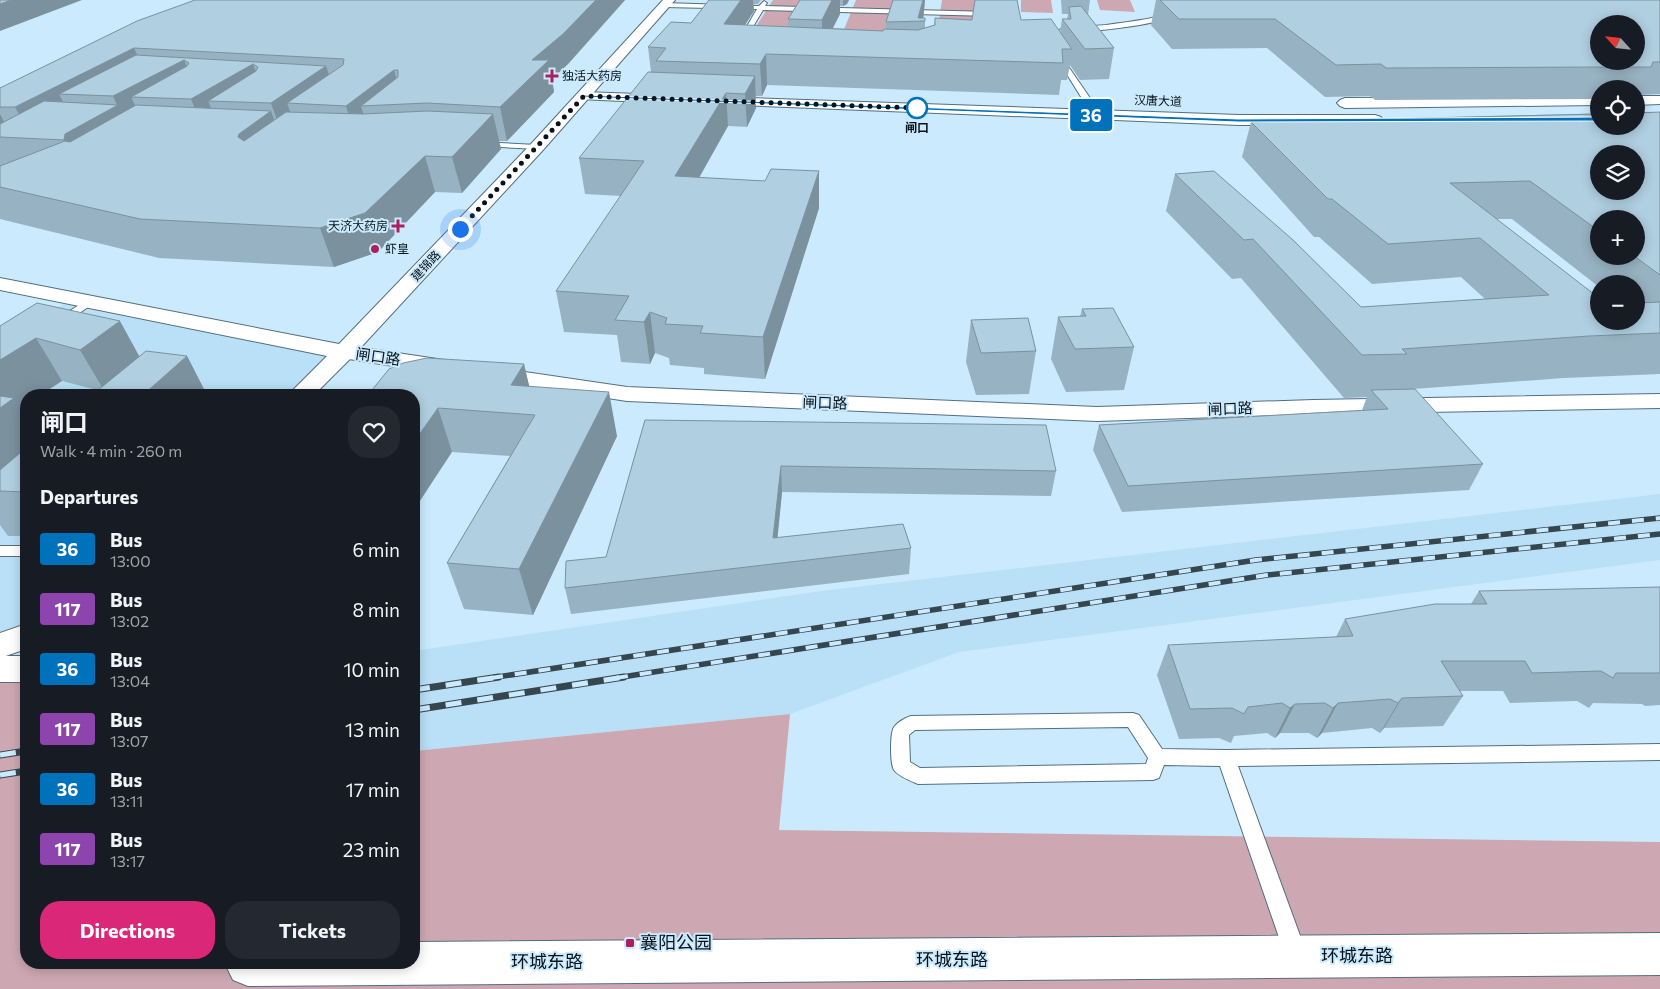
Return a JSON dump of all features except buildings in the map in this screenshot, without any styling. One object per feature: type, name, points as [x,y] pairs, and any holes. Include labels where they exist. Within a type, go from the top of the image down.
[{"type":"street","name":"建锦路","points":[[306,389],[344,352],[537,147],[667,3]]},
{"type":"street","points":[[597,81],[617,82]]},
{"type":"street","points":[[584,96],[683,100]]},
{"type":"street","points":[[1066,97],[1105,99]]},
{"type":"street","name":"汉唐大道","points":[[703,100],[1238,120],[1392,120]]},
{"type":"street","points":[[1645,101],[1660,100]]},
{"type":"street","points":[[1329,103],[1590,101]]},
{"type":"street","name":"闸口路","points":[[0,284],[87,303],[344,352],[627,394],[1097,414],[1323,406],[1660,401]]},
{"type":"street","points":[[0,646],[20,638]]},
{"type":"street","points":[[0,669],[20,669]]},
{"type":"street","name":"环城东路","points":[[420,964],[1660,954]]},
{"type":"lane","points":[[743,49],[738,46],[766,0]]},
{"type":"lane","points":[[1086,98],[1045,38],[1054,33],[1150,20],[1186,12],[1194,6],[1188,0]]},
{"type":"lane","points":[[667,3],[761,8],[1003,14]]},
{"type":"lane","points":[[930,21],[931,13]]},
{"type":"lane","points":[[473,143],[537,147]]},
{"type":"lane","points":[[48,330],[87,303]]},
{"type":"lane","points":[[0,551],[20,551]]},
{"type":"lane","points":[[1133,720],[1157,757],[1153,772],[918,776],[901,766],[900,732],[910,723],[1133,720]]},
{"type":"lane","points":[[1157,757],[1226,758],[1660,752]]},
{"type":"lane","points":[[1226,758],[1297,957]]},
{"type":"shaded area","points":[[773,0],[816,0],[790,47],[744,45]]},
{"type":"shaded area","points":[[856,0],[899,0],[885,51],[836,49]]},
{"type":"shaded area","points":[[942,0],[975,0],[987,49],[935,47]]},
{"type":"shaded area","points":[[1021,0],[1051,0],[1053,13],[1021,12]]},
{"type":"shaded area","points":[[1097,0],[1130,0],[1135,12],[1100,10]]},
{"type":"shaded area","points":[[70,299],[344,352],[306,389],[20,389],[20,638],[0,646],[0,349]]},
{"type":"shaded area","points":[[1660,494],[1660,560],[959,652],[790,714],[420,750],[420,650],[821,591]]},
{"type":"shaded area","points":[[0,669],[20,669],[20,969],[420,969],[420,750],[790,714],[779,830],[1660,842],[1660,989],[0,989]]},
{"type":"railway","points":[[491,678],[1256,560],[1660,518]]},
{"type":"railway","points":[[616,678],[1267,575],[1660,534]]},
{"type":"railway","points":[[420,689],[499,677]]},
{"type":"railway","points":[[420,709],[624,677]]},
{"type":"railway","points":[[0,755],[20,752]]},
{"type":"railway","points":[[0,775],[20,772]]},
{"type":"bus line","name":"36","points":[[584,96],[1238,120],[1590,119]]},
{"type":"place","name":"独活大药房","points":[[552,76]]},
{"type":"place","name":"闸口","points":[[917,108]]},
{"type":"place","name":"天济大药房","points":[[398,226]]},
{"type":"place","name":"虾皇","points":[[375,249]]},
{"type":"place","name":"襄阳公园","points":[[630,943]]},
{"type":"route","points":[[460,229],[584,96],[917,108]]}]
